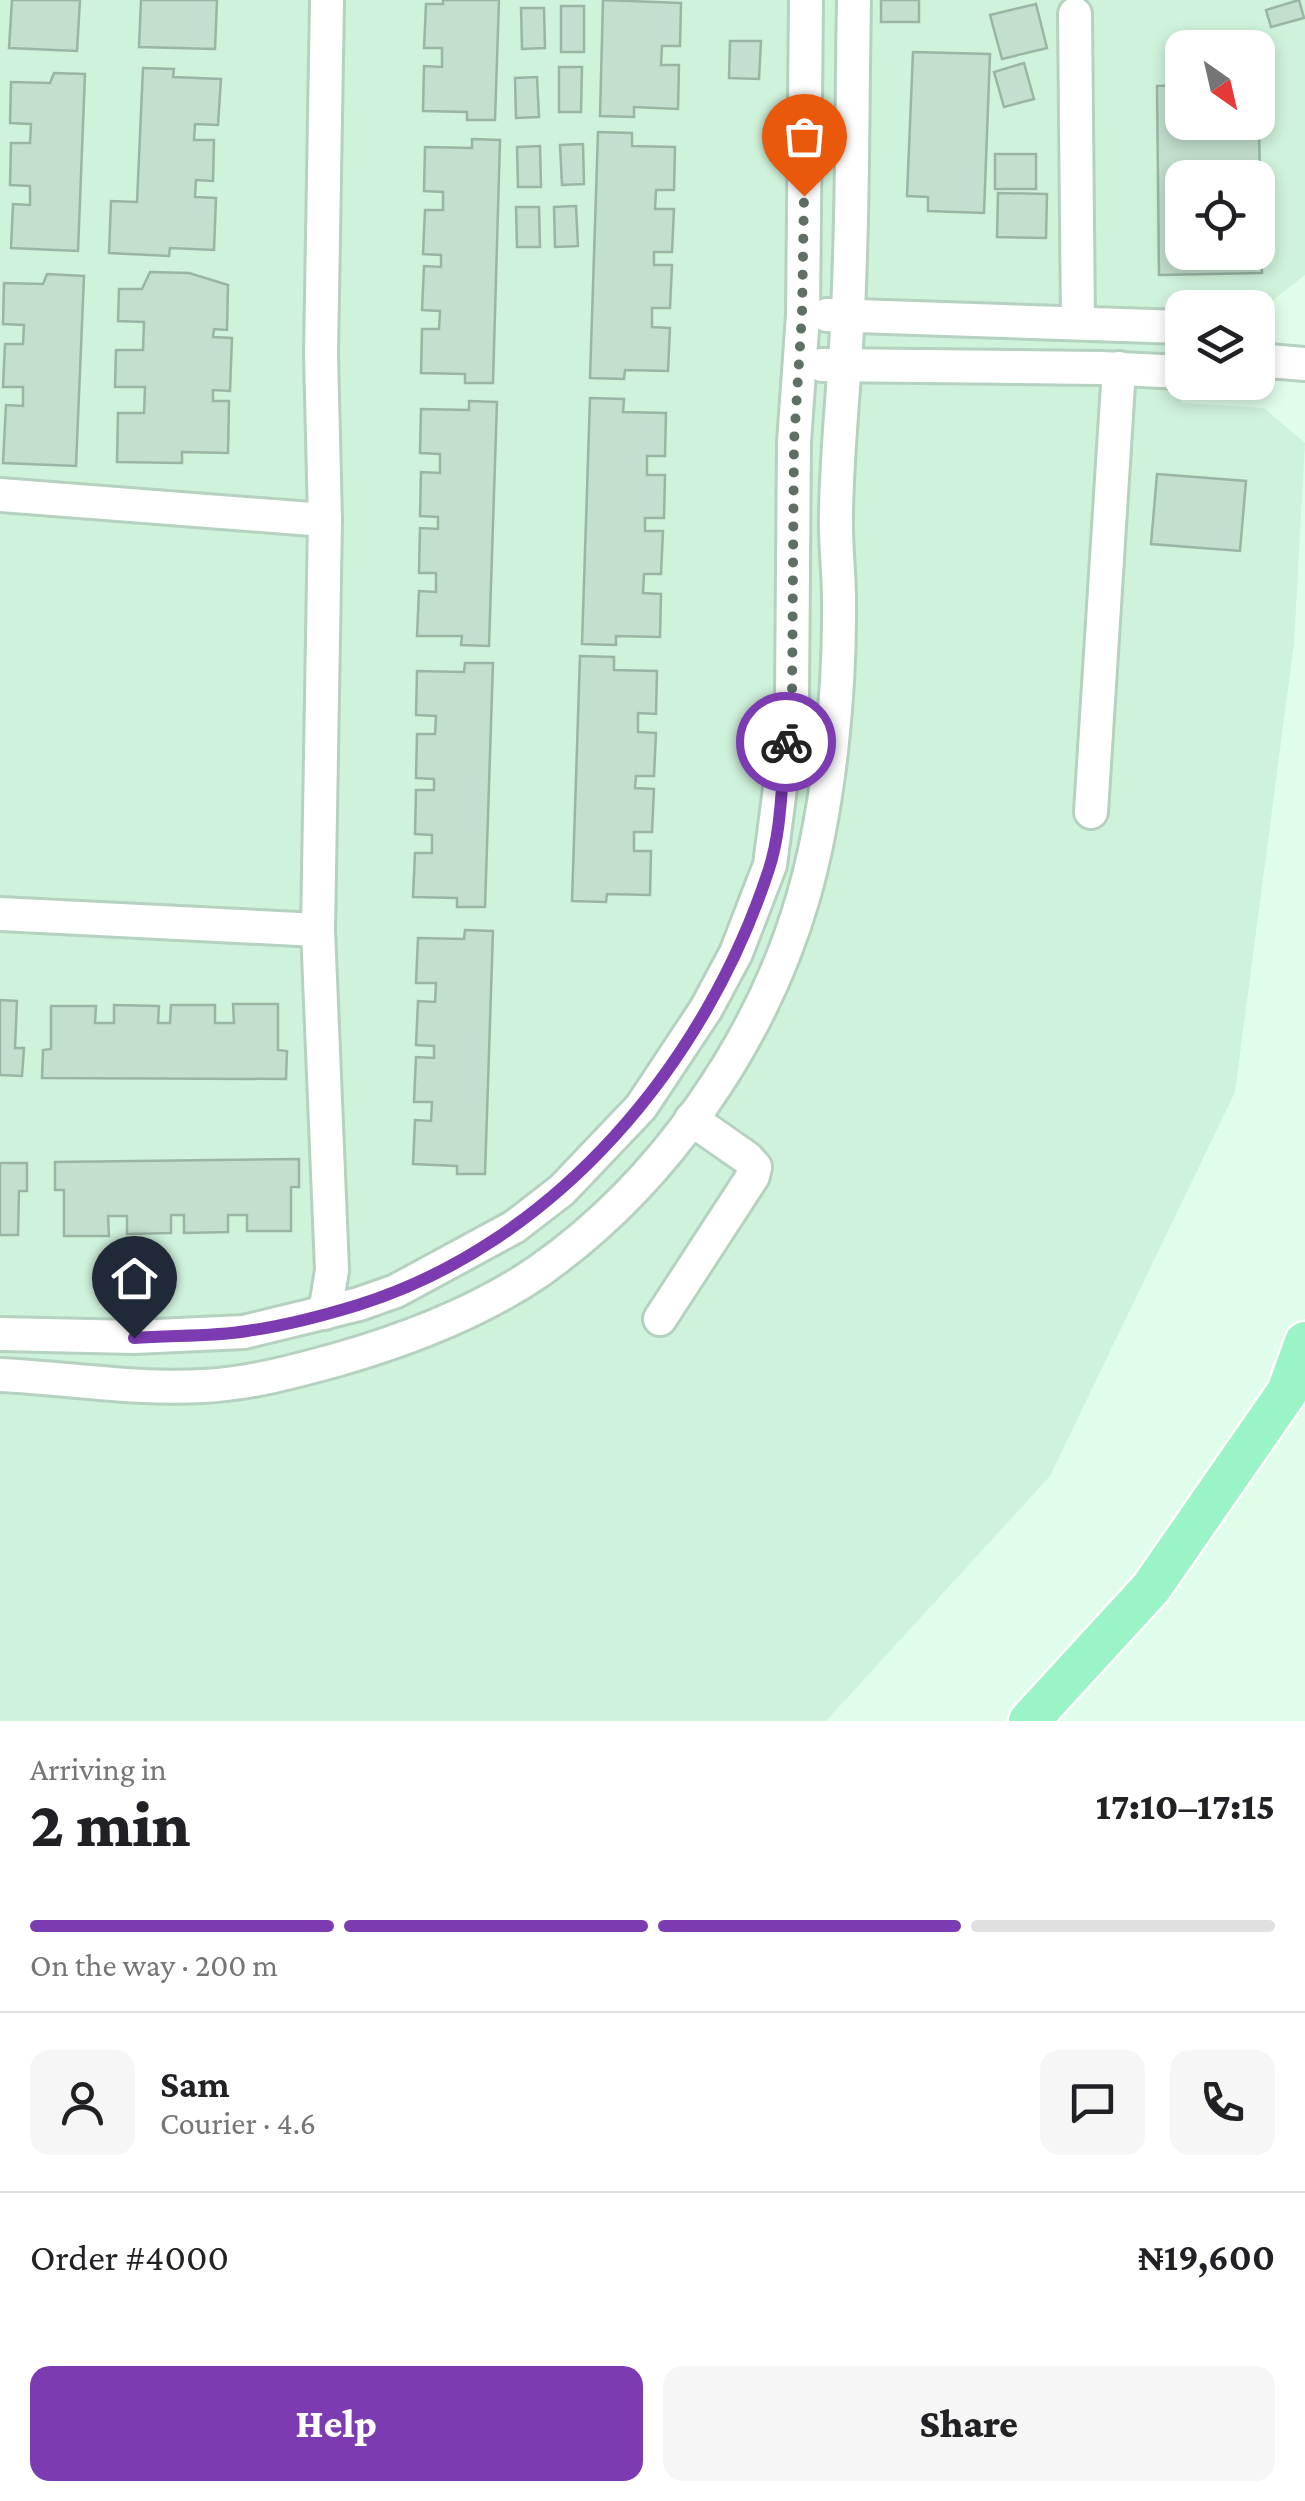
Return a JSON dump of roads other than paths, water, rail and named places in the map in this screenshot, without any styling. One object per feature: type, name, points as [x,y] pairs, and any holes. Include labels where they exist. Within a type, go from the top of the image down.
[{"type":"main road","points":[[1028,1721],[1151,1588],[1286,1392],[1305,1342]]},
{"type":"lane","points":[[325,1314],[332,1270],[318,930],[325,520],[322,354],[327,0]]},
{"type":"lane","points":[[0,1334],[134,1338],[244,1332],[325,1314],[396,1290],[514,1228],[562,1190],[641,1107],[706,1009],[736,954],[770,866],[792,696],[794,442],[802,314],[806,0]]},
{"type":"lane","points":[[0,1375],[202,1386],[254,1380],[318,1365],[436,1326],[536,1273],[577,1242],[635,1186],[693,1115],[750,1026],[776,972],[803,899],[816,844],[837,680],[840,601],[836,519],[848,315],[854,0]]},
{"type":"lane","points":[[1075,14],[1090,324],[1109,368],[1091,812]]},
{"type":"lane","points":[[802,314],[1165,326]]},
{"type":"lane","points":[[1275,361],[1305,364]]},
{"type":"lane","points":[[798,365],[1165,371]]},
{"type":"lane","points":[[0,495],[325,520]]},
{"type":"lane","points":[[0,914],[318,930]]},
{"type":"lane","points":[[656,1084],[754,1167],[753,1176],[660,1319]]}]
